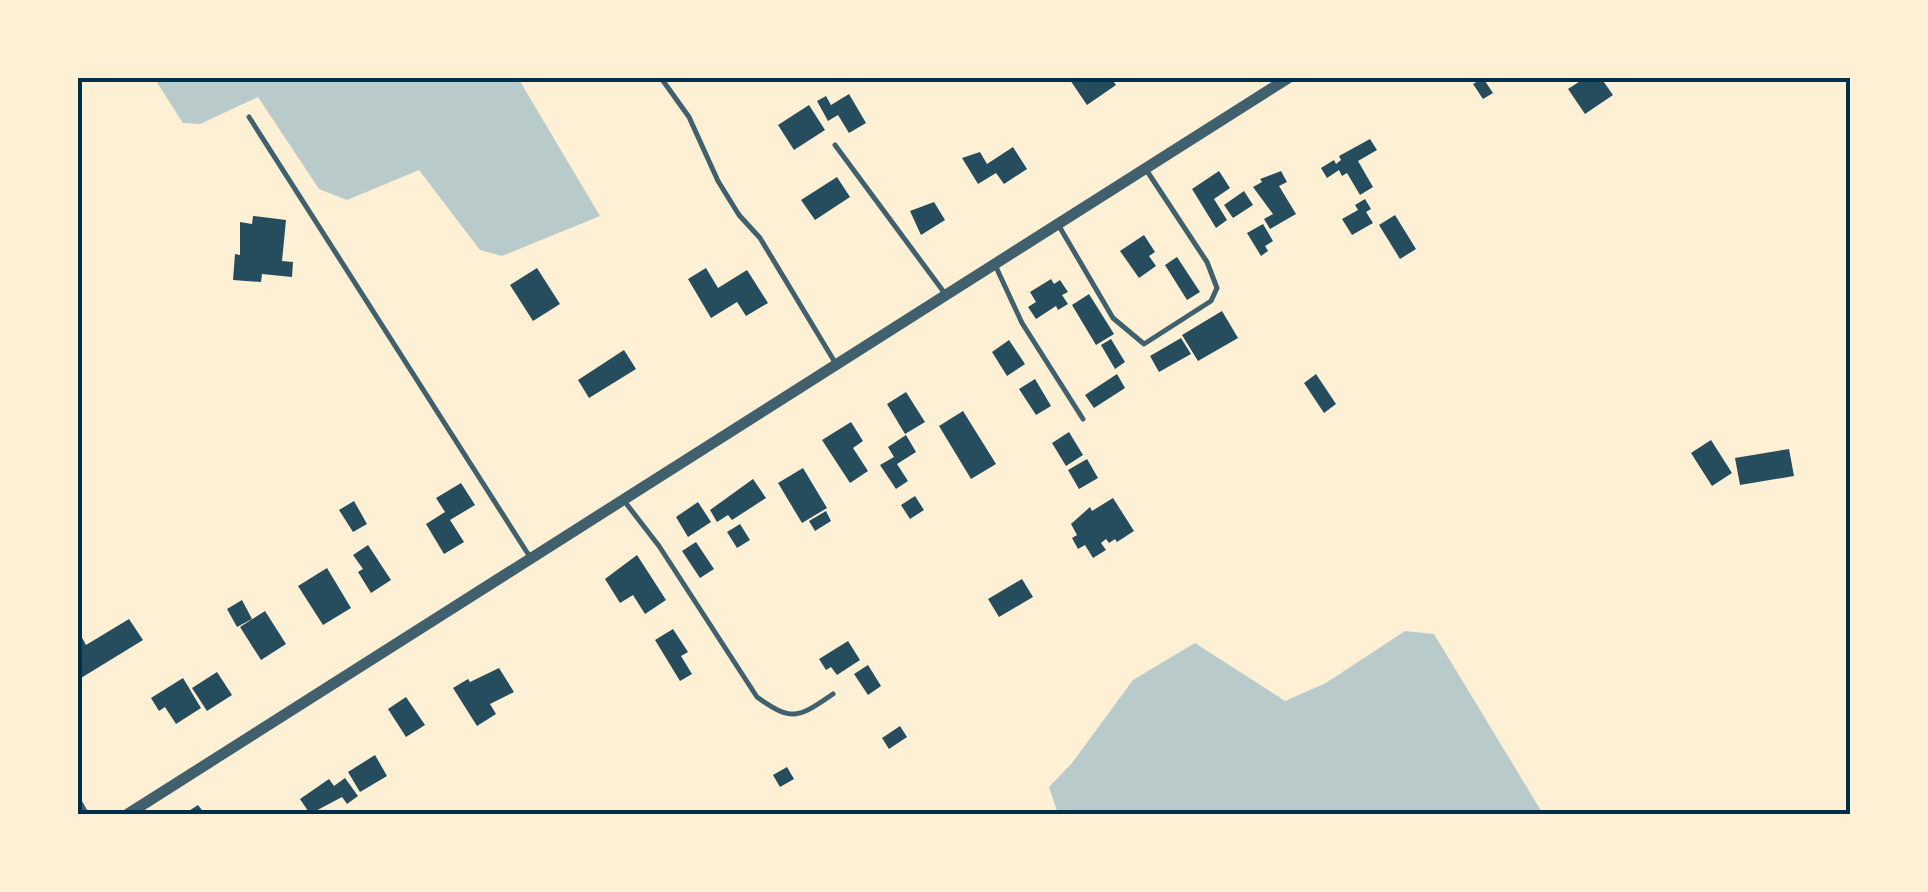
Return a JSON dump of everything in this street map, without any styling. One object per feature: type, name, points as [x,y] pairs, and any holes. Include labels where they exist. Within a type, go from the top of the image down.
[{"type":"street","points":[[128,814],[1288,78]]},
{"type":"street","points":[[78,805],[83,814]]},
{"type":"lane","points":[[661,78],[690,117],[718,181],[739,215],[760,238],[836,364]]},
{"type":"lane","points":[[1260,78],[1268,90]]},
{"type":"lane","points":[[250,117],[530,558]]},
{"type":"lane","points":[[835,145],[946,294]]},
{"type":"lane","points":[[1058,224],[1114,318],[1144,344],[1212,301],[1216,288],[1207,262],[1145,168]]},
{"type":"lane","points":[[994,264],[1022,323],[1083,419]]},
{"type":"lane","points":[[624,499],[757,697],[791,717],[834,694]]},
{"type":"shaded area","points":[[154,78],[518,78],[600,216],[502,256],[480,250],[419,170],[347,200],[319,189],[258,97],[200,124],[183,123]]},
{"type":"shaded area","points":[[1405,631],[1434,634],[1543,814],[1058,814],[1049,787],[1072,763],[1133,680],[1195,643],[1285,701],[1326,683]]},
{"type":"building","points":[[1111,78],[1116,85],[1087,105],[1070,80]]},
{"type":"building","points":[[1483,78],[1493,93],[1483,99],[1473,84]]},
{"type":"building","points":[[1585,78],[1601,78],[1613,95],[1585,114],[1568,89]]},
{"type":"building","points":[[849,94],[866,123],[849,133],[838,115],[828,121],[817,101],[826,96],[831,105]]},
{"type":"building","points":[[809,105],[825,130],[794,150],[778,125]]},
{"type":"building","points":[[1370,139],[1377,150],[1358,161],[1373,187],[1360,195],[1347,173],[1342,176],[1339,170],[1327,178],[1321,168],[1334,160],[1336,164],[1341,160],[1339,156]]},
{"type":"building","points":[[1013,147],[1027,169],[1004,184],[996,173],[978,184],[962,158],[980,152],[987,164]]},
{"type":"building","points":[[1219,171],[1230,188],[1214,199],[1227,220],[1216,228],[1192,189]]},
{"type":"building","points":[[1281,171],[1287,182],[1279,186],[1296,214],[1270,229],[1264,219],[1273,214],[1253,187],[1262,182],[1260,179]]},
{"type":"building","points":[[837,177],[850,197],[815,220],[801,200]]},
{"type":"building","points":[[1244,191],[1253,205],[1233,218],[1224,205]]},
{"type":"building","points":[[1365,199],[1371,209],[1366,212],[1373,223],[1352,235],[1342,219],[1358,210],[1355,205]]},
{"type":"building","points":[[934,202],[945,220],[921,235],[910,211]]},
{"type":"building","points":[[1395,215],[1416,249],[1400,259],[1379,225]]},
{"type":"building","points":[[253,216],[286,220],[282,261],[293,262],[292,277],[262,274],[261,282],[233,280],[235,254],[240,255],[240,222],[252,224]]},
{"type":"building","points":[[1263,224],[1273,241],[1265,246],[1268,251],[1261,256],[1247,233]]},
{"type":"building","points":[[1144,235],[1155,252],[1149,256],[1156,266],[1139,278],[1120,251]]},
{"type":"building","points":[[1177,257],[1200,292],[1187,300],[1165,265]]},
{"type":"building","points":[[537,268],[560,304],[533,321],[510,285]]},
{"type":"building","points":[[706,268],[718,288],[747,270],[768,303],[746,316],[737,302],[711,318],[688,279]]},
{"type":"building","points":[[1051,279],[1054,284],[1060,280],[1068,292],[1062,295],[1068,304],[1058,310],[1056,306],[1036,319],[1028,307],[1036,302],[1030,292]]},
{"type":"building","points":[[1089,294],[1114,334],[1096,345],[1072,305]]},
{"type":"building","points":[[1222,311],[1238,338],[1198,361],[1182,335]]},
{"type":"building","points":[[1181,338],[1191,354],[1159,372],[1150,356]]},
{"type":"building","points":[[1111,339],[1125,362],[1115,369],[1101,345]]},
{"type":"building","points":[[1009,340],[1025,364],[1007,376],[992,352]]},
{"type":"building","points":[[624,350],[636,369],[589,398],[578,380]]},
{"type":"building","points":[[1117,374],[1125,388],[1094,408],[1085,395]]},
{"type":"building","points":[[1316,374],[1336,404],[1324,413],[1304,383]]},
{"type":"building","points":[[1035,379],[1051,406],[1036,415],[1019,389]]},
{"type":"building","points":[[906,392],[925,422],[905,434],[887,404]]},
{"type":"building","points":[[963,411],[996,464],[971,479],[939,426]]},
{"type":"building","points":[[851,422],[863,441],[853,448],[868,471],[850,483],[822,440]]},
{"type":"building","points":[[1069,432],[1083,455],[1066,466],[1052,443]]},
{"type":"building","points":[[906,435],[916,452],[897,464],[908,481],[896,489],[880,465],[894,457],[888,447]]},
{"type":"building","points":[[1711,440],[1732,473],[1712,486],[1691,453]]},
{"type":"building","points":[[1789,449],[1794,476],[1740,485],[1735,458]]},
{"type":"building","points":[[1087,459],[1098,478],[1079,489],[1068,470]]},
{"type":"building","points":[[803,468],[827,508],[802,523],[778,483]]},
{"type":"building","points":[[753,479],[766,498],[732,520],[728,515],[717,522],[710,510]]},
{"type":"building","points":[[461,483],[475,505],[450,520],[464,542],[444,554],[426,524],[445,512],[436,498]]},
{"type":"building","points":[[915,496],[924,510],[910,519],[901,505]]},
{"type":"building","points":[[1113,498],[1134,531],[1117,542],[1115,539],[1109,543],[1106,539],[1101,543],[1106,550],[1093,558],[1085,545],[1078,549],[1071,524],[1090,507],[1092,511]]},
{"type":"building","points":[[354,501],[367,524],[353,532],[339,510]]},
{"type":"building","points":[[698,502],[711,522],[688,537],[676,517]]},
{"type":"building","points":[[826,511],[831,521],[815,531],[809,521]]},
{"type":"building","points":[[740,524],[750,540],[737,548],[727,532]]},
{"type":"building","points":[[696,542],[714,569],[700,578],[682,551]]},
{"type":"building","points":[[368,545],[391,580],[371,593],[358,572],[363,569],[353,555]]},
{"type":"building","points":[[637,555],[666,600],[645,614],[633,595],[620,603],[605,579]]},
{"type":"building","points":[[327,568],[351,608],[323,625],[298,586]]},
{"type":"building","points":[[1022,579],[1033,597],[999,617],[988,599]]},
{"type":"building","points":[[242,600],[252,619],[237,627],[227,609]]},
{"type":"building","points":[[265,611],[286,644],[261,660],[240,627]]},
{"type":"building","points":[[129,619],[143,640],[81,678],[78,630],[86,645]]},
{"type":"building","points":[[673,629],[688,652],[681,656],[692,674],[680,681],[655,640]]},
{"type":"building","points":[[848,641],[860,660],[837,675],[831,667],[826,670],[819,659]]},
{"type":"building","points":[[868,665],[881,686],[868,695],[854,674]]},
{"type":"building","points":[[499,668],[514,692],[490,704],[496,714],[477,726],[453,688]]},
{"type":"building","points":[[217,672],[232,695],[207,711],[192,688]]},
{"type":"building","points":[[183,678],[201,708],[176,724],[165,707],[159,711],[151,698]]},
{"type":"building","points":[[406,697],[425,725],[406,737],[388,709]]},
{"type":"building","points":[[900,726],[907,737],[889,749],[882,738]]},
{"type":"building","points":[[375,755],[387,776],[360,792],[348,772]]},
{"type":"building","points":[[787,767],[794,779],[780,787],[773,775]]},
{"type":"building","points":[[345,778],[358,796],[347,804],[342,797],[310,814],[300,799],[329,779],[334,786]]},
{"type":"building","points":[[198,805],[205,814],[184,814]]}]
